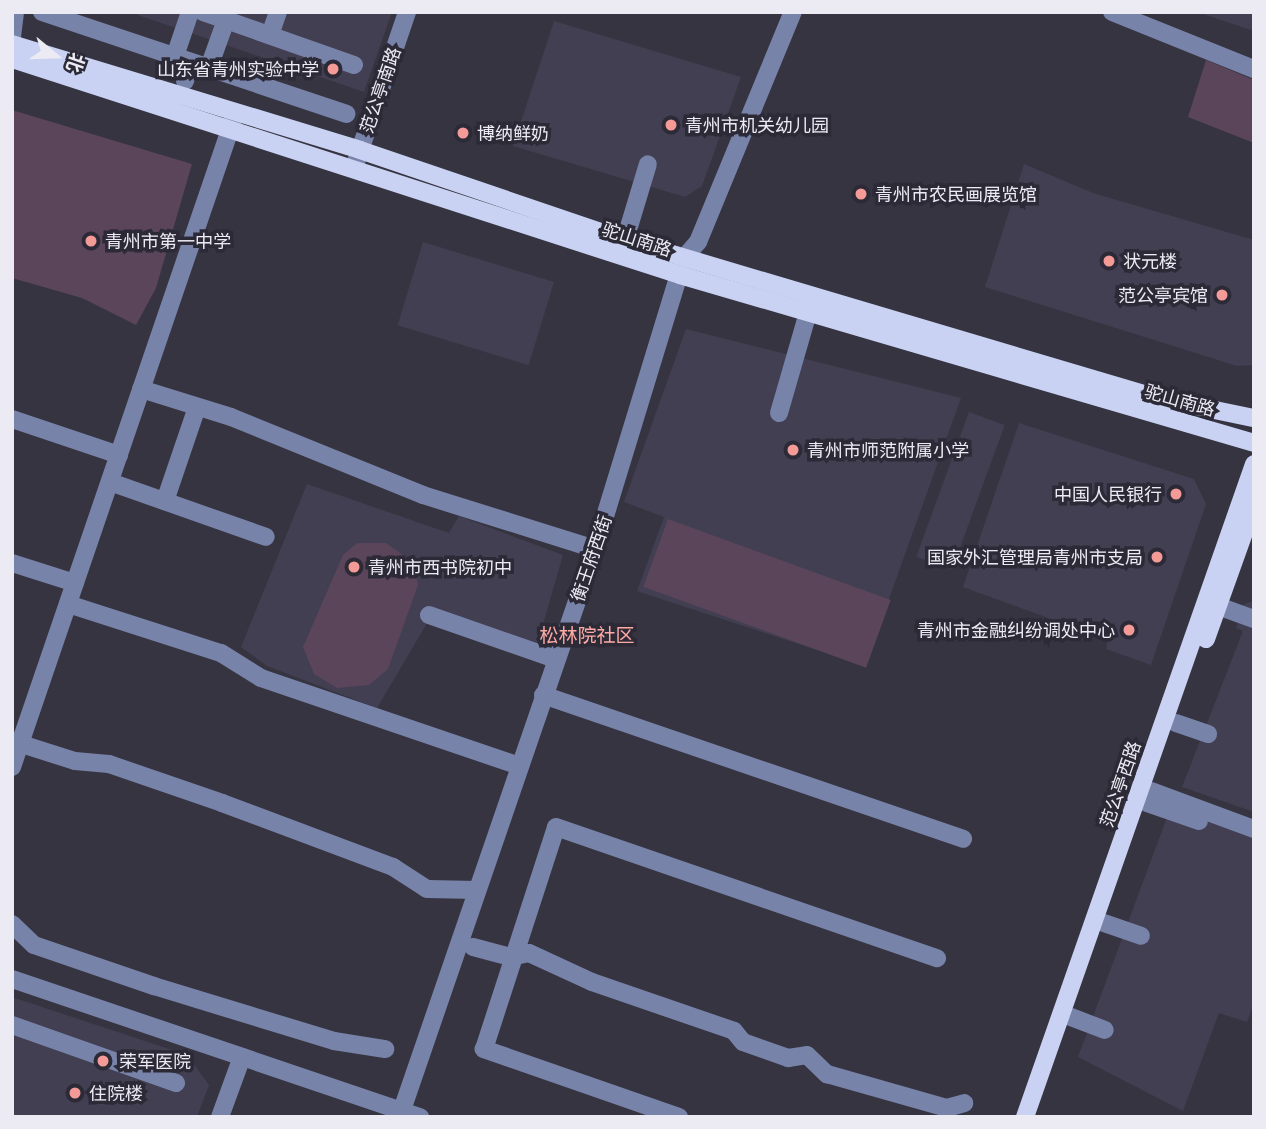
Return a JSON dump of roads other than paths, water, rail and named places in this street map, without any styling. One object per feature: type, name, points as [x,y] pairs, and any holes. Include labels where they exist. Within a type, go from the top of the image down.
[{"type":"main road","name":"驼山南路","points":[[12,44],[233,120],[354,168],[682,266],[813,295],[1157,398],[1254,418]]},
{"type":"main road","name":"驼山南路","points":[[12,59],[233,120],[360,150],[625,240],[682,266],[808,314],[1254,443]]},
{"type":"main road","name":"范公亭西路","points":[[1026,1117],[1254,464]]},
{"type":"main road","name":"范公亭西路","points":[[1035,1117],[1254,505]]},
{"type":"street","points":[[12,37],[15,12]]},
{"type":"street","points":[[42,12],[183,68],[208,69],[346,114]]},
{"type":"street","points":[[183,68],[191,12]]},
{"type":"street","points":[[203,12],[354,65]]},
{"type":"street","points":[[270,35],[278,12]]},
{"type":"street","name":"范公亭南路","points":[[354,168],[407,12]]},
{"type":"street","name":"衡王府西街","points":[[402,1111],[555,659],[595,549],[682,266],[698,242],[793,12]]},
{"type":"street","points":[[1112,12],[1254,69]]},
{"type":"street","points":[[208,69],[226,20]]},
{"type":"street","points":[[12,767],[16,742],[68,604],[233,120]]},
{"type":"street","points":[[625,240],[648,164]]},
{"type":"street","points":[[779,413],[813,295]]},
{"type":"street","points":[[141,389],[197,407],[423,495],[595,549]]},
{"type":"street","points":[[165,501],[197,407]]},
{"type":"street","points":[[12,419],[119,455]]},
{"type":"street","points":[[110,482],[265,537]]},
{"type":"street","points":[[12,563],[75,583]]},
{"type":"street","points":[[68,604],[221,653],[261,678],[519,766]]},
{"type":"street","points":[[1218,606],[1254,619]]},
{"type":"street","points":[[429,615],[555,659]]},
{"type":"street","points":[[543,695],[963,839]]},
{"type":"street","points":[[1176,723],[1208,734]]},
{"type":"street","points":[[16,742],[222,803],[393,867],[427,888],[477,890]]},
{"type":"street","points":[[1149,797],[1205,824]]},
{"type":"street","points":[[1149,797],[1254,829]]},
{"type":"street","points":[[679,1117],[484,1049],[511,957],[556,827],[937,958]]},
{"type":"street","points":[[1104,923],[1141,936]]},
{"type":"street","points":[[12,924],[34,945],[154,986],[334,1041],[385,1049]]},
{"type":"street","points":[[473,947],[511,957],[529,953],[592,982],[734,1031],[743,1042],[788,1058],[807,1055],[827,1074],[947,1108],[964,1103]]},
{"type":"street","points":[[12,979],[421,1117]]},
{"type":"street","points":[[1071,1017],[1105,1030]]},
{"type":"street","points":[[12,1026],[176,1083]]},
{"type":"street","points":[[219,1117],[242,1057]]},
{"type":"place","name":"山东省青州实验中学","points":[[333,69]]},
{"type":"place","name":"青州市机关幼儿园","points":[[671,125]]},
{"type":"place","name":"博纳鲜奶","points":[[463,133]]},
{"type":"place","name":"青州市农民画展览馆","points":[[861,194]]},
{"type":"place","name":"青州市第一中学","points":[[91,241]]},
{"type":"place","name":"状元楼","points":[[1109,261]]},
{"type":"place","name":"范公亭宾馆","points":[[1222,295]]},
{"type":"place","name":"青州市师范附属小学","points":[[793,450]]},
{"type":"place","name":"中国人民银行","points":[[1176,494]]},
{"type":"place","name":"国家外汇管理局青州市支局","points":[[1157,557]]},
{"type":"place","name":"青州市西书院初中","points":[[354,567]]},
{"type":"place","name":"青州市金融纠纷调处中心","points":[[1129,630]]},
{"type":"place","name":"荣军医院","points":[[103,1061]]},
{"type":"place","name":"住院楼","points":[[75,1093]]},
{"type":"district","name":"松林院社区","points":[[587,636]]}]
